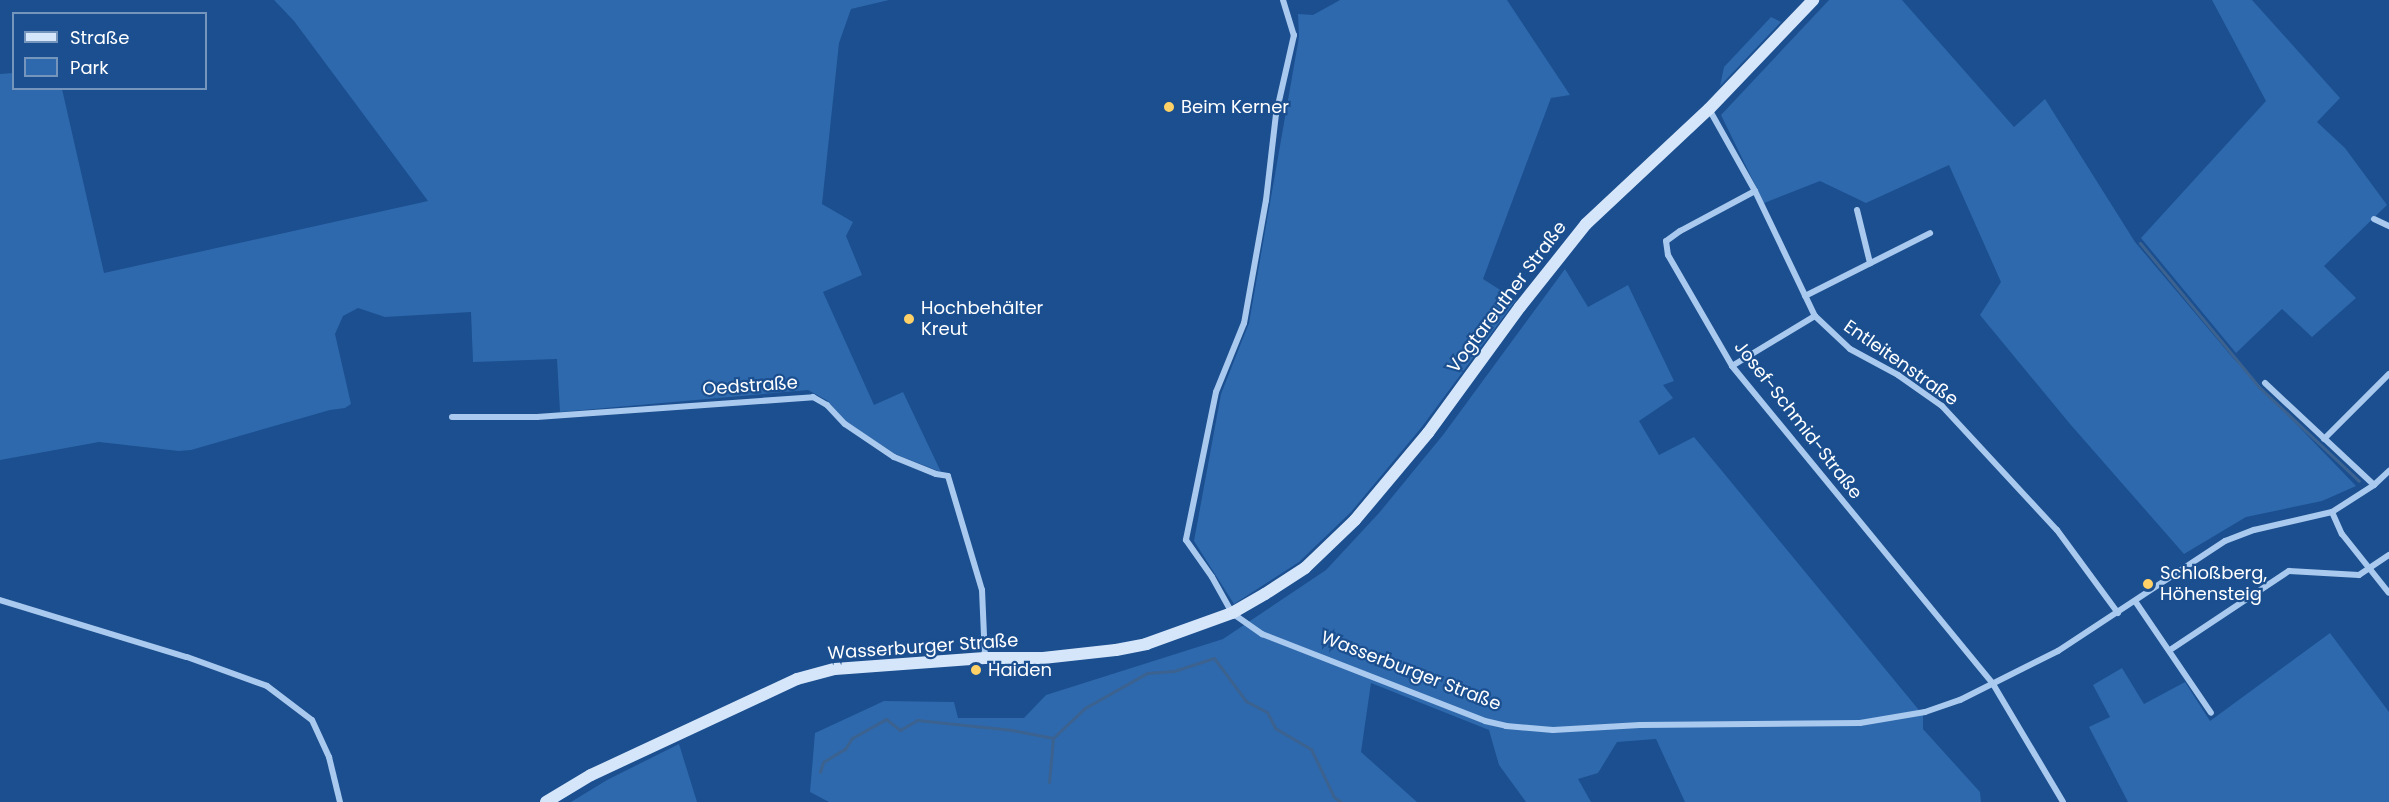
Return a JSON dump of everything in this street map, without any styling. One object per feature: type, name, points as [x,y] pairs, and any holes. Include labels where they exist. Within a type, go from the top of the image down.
[{"type":"main road","name":"Vogtareuther Straße","points":[[1232,613],[1305,567],[1355,520],[1428,433],[1570,242],[1625,186],[1709,109],[1812,0]]},
{"type":"main road","name":"Wasserburger Straße","points":[[546,802],[591,775],[797,679],[835,669],[985,658],[1043,658],[1116,650],[1146,644],[1232,613]]},
{"type":"street","points":[[1232,613],[1186,540],[1216,392],[1244,323],[1266,200],[1276,114],[1294,35],[1283,0]]},
{"type":"street","name":"Entleitenstraße","points":[[1709,109],[1755,191],[1815,316],[1850,350],[1898,375],[1942,406],[2057,530],[2118,613]]},
{"type":"street","name":"Josef-Schmid-Straße","points":[[1755,191],[1680,231],[1666,241],[1668,255],[1732,366],[1994,684],[2062,802]]},
{"type":"street","points":[[1857,210],[1870,263]]},
{"type":"street","points":[[2374,219],[2389,226]]},
{"type":"street","points":[[1805,296],[1930,233]]},
{"type":"street","points":[[1732,366],[1815,316]]},
{"type":"street","points":[[2324,439],[2389,374]]},
{"type":"street","points":[[2265,383],[2374,485]]},
{"type":"street","name":"Oedstraße","points":[[452,417],[537,417],[813,397],[827,405],[844,424],[894,458],[936,474],[948,476],[982,590],[985,658]]},
{"type":"street","name":"Wasserburger Straße","points":[[1232,613],[1263,634],[1485,721],[1518,727],[1553,730],[1640,725],[1860,723],[1925,712],[1960,700],[1994,684],[2058,651],[2225,541],[2254,530],[2332,512],[2374,485],[2389,471]]},
{"type":"street","points":[[2332,512],[2342,534],[2389,593]]},
{"type":"street","points":[[2170,650],[2289,571],[2359,575],[2389,555]]},
{"type":"street","points":[[0,600],[187,657],[267,686],[312,720],[329,757],[340,802]]},
{"type":"street","points":[[2134,601],[2170,650],[2211,713]]},
{"type":"green space","points":[[274,0],[889,0],[851,9],[839,43],[822,204],[853,222],[846,236],[862,275],[823,292],[874,405],[903,392],[941,472],[895,454],[844,420],[828,401],[808,390],[560,412],[557,359],[473,362],[471,312],[385,317],[358,308],[343,316],[335,334],[351,404],[345,408],[330,410],[191,450],[179,451],[99,442],[0,460],[0,74],[12,73],[12,90],[62,90],[104,273],[428,201],[294,21]]},
{"type":"green space","points":[[1340,0],[1507,0],[1570,95],[1551,98],[1483,279],[1516,300],[1421,428],[1351,512],[1299,562],[1234,604],[1194,541],[1221,394],[1249,323],[1299,37],[1298,14],[1313,15]]},
{"type":"green space","points":[[1829,0],[1902,0],[2014,127],[2045,99],[2135,242],[2233,358],[2356,486],[2322,501],[2246,517],[2184,554],[2070,424],[1980,315],[2001,282],[1949,165],[1866,203],[1820,181],[1764,203],[1721,115]]},
{"type":"green space","points":[[2212,0],[2252,0],[2340,98],[2317,122],[2345,148],[2387,205],[2324,266],[2356,298],[2312,337],[2282,309],[2236,353],[2141,238],[2266,101]]},
{"type":"green space","points":[[1771,17],[1781,22],[1720,86],[1724,67]]},
{"type":"green space","points":[[1565,269],[1588,307],[1628,285],[1674,381],[1663,385],[1673,398],[1639,421],[1659,455],[1694,437],[1923,715],[1923,729],[1980,792],[1981,802],[1685,802],[1656,739],[1617,742],[1598,773],[1578,779],[1591,802],[1526,802],[1499,765],[1489,730],[1371,683],[1361,752],[1417,802],[829,802],[810,792],[815,733],[884,701],[954,702],[958,718],[1024,718],[1046,695],[1223,639],[1326,570],[1379,513],[1443,435]]},
{"type":"green space","points":[[2330,633],[2389,712],[2389,802],[2128,802],[2089,727],[2110,717],[2093,685],[2122,668],[2144,704],[2185,682],[2210,721]]},
{"type":"green space","points":[[679,744],[697,802],[571,802],[607,780]]},
{"type":"waterway","points":[[2140,243],[2259,387],[2359,481]]},
{"type":"waterway","points":[[820,772],[823,762],[845,749],[852,738],[886,719],[900,730],[917,720],[1012,730],[1053,738],[1085,708],[1147,673],[1174,671],[1214,658],[1246,701],[1267,712],[1275,728],[1311,749],[1334,797],[1341,802]]},
{"type":"waterway","points":[[1049,782],[1053,739]]},
{"type":"place","name":"Beim Kerner","points":[[1169,107]]},
{"type":"place","name":"Hochbehälter Kreut","points":[[909,319]]},
{"type":"place","name":"Schloßberg, Höhensteig","points":[[2148,584]]},
{"type":"place","name":"Haiden","points":[[976,670]]}]
